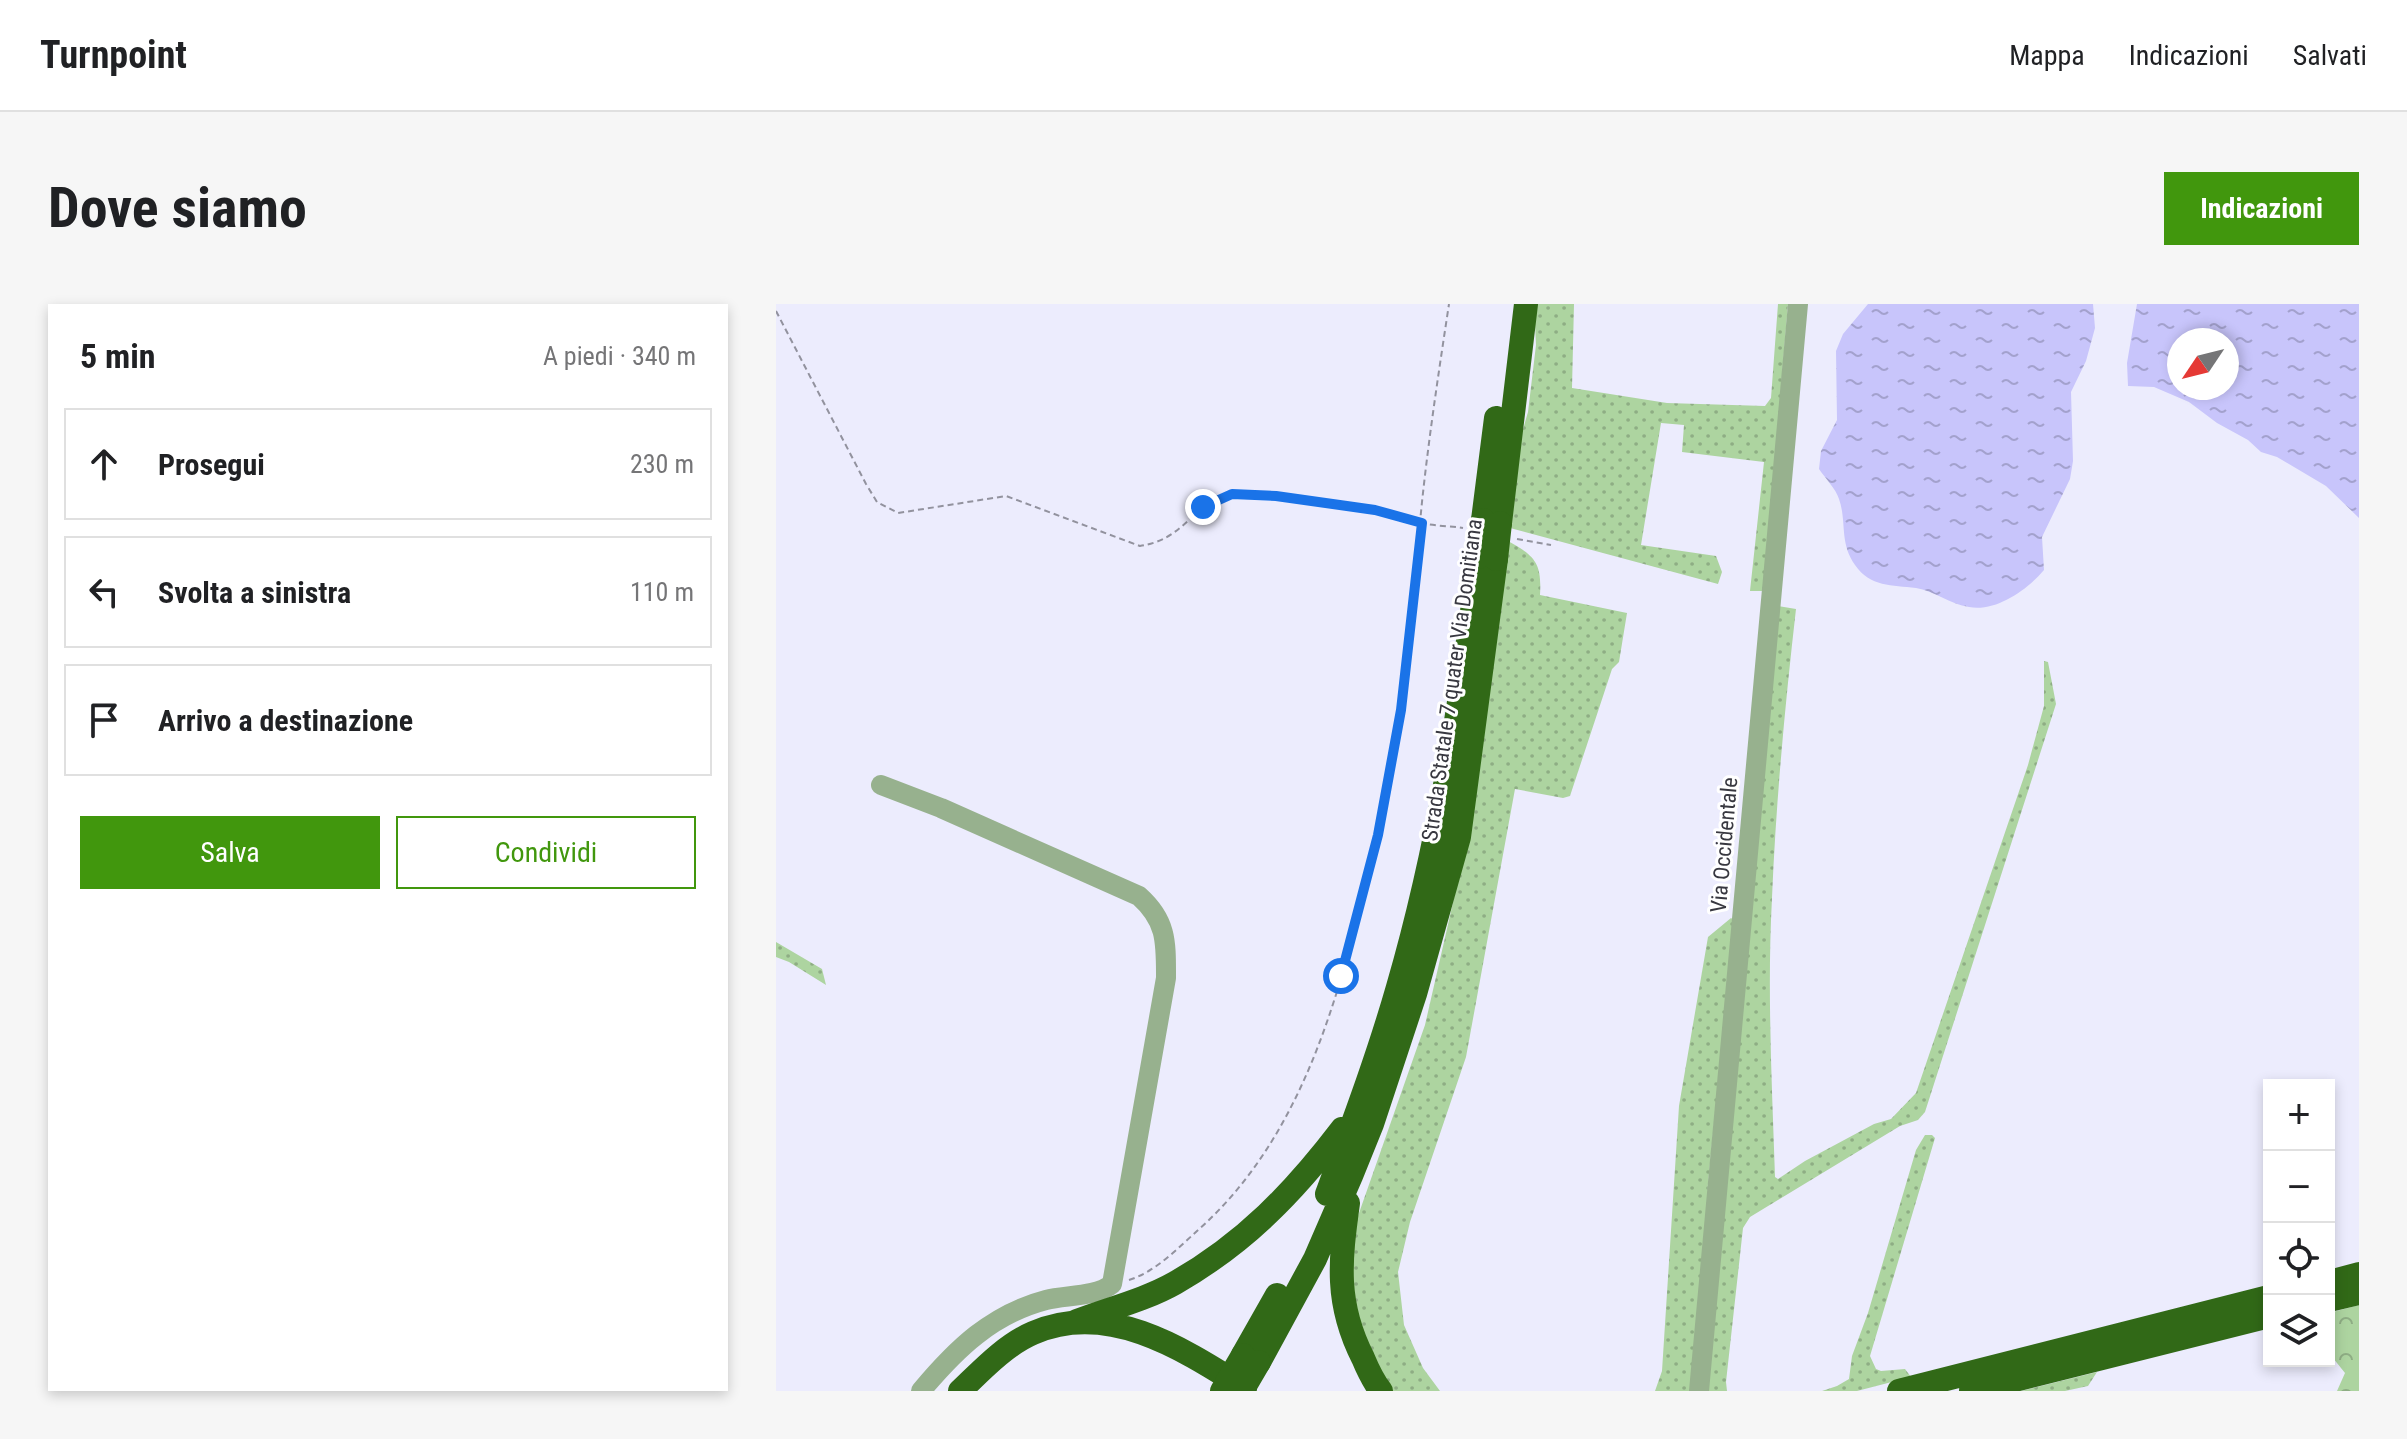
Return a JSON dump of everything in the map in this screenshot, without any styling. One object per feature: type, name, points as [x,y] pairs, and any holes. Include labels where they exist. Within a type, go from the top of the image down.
[{"type":"highway","name":"Strada Statale 7 quater Via Domitiana","points":[[1251,1359],[1315,1259],[1372,1124],[1415,994],[1459,837],[1492,522],[1509,304]]},
{"type":"highway","name":"Strada Statale 7 quater Via Domitiana","points":[[1492,522],[1526,304]]},
{"type":"highway","name":"Strada Statale 7 quater Via Domitiana","points":[[1251,1359],[1316,1223],[1398,988],[1437,833],[1468,643],[1488,558]]},
{"type":"highway","points":[[960,1391],[989,1363],[1032,1333],[1077,1321],[1173,1284],[1244,1237],[1296,1188],[1358,1108]]},
{"type":"highway","points":[[1351,1176],[1340,1283],[1347,1320],[1357,1348],[1381,1391]]},
{"type":"highway","points":[[2335,1280],[2359,1274]]},
{"type":"highway","points":[[2335,1299],[2359,1293]]},
{"type":"highway","points":[[1899,1391],[2263,1299]]},
{"type":"highway","points":[[1971,1391],[2263,1318]]},
{"type":"highway","points":[[1077,1321],[1124,1326],[1187,1352],[1251,1391]]},
{"type":"highway","points":[[1222,1391],[1251,1359]]},
{"type":"highway","points":[[1242,1391],[1251,1359]]},
{"type":"street","name":"Via Occidentale","points":[[1699,1391],[1798,304]]},
{"type":"street","points":[[881,785],[941,808],[1139,896],[1160,920],[1166,942],[1166,978],[1112,1284],[1107,1288],[1044,1301],[1000,1318],[958,1349],[921,1391]]},
{"type":"path","points":[[1112,1284],[1137,1277],[1168,1258],[1213,1217],[1253,1168],[1287,1118],[1316,1057],[1350,949],[1378,835],[1401,710],[1422,505],[1449,304]]},
{"type":"path","points":[[776,311],[866,484],[877,502],[898,513],[1006,496],[1140,546],[1157,543],[1173,535],[1203,507],[1232,494],[1276,496],[1375,510],[1422,523]]},
{"type":"green space","points":[[1534,304],[1574,304],[1572,388],[1667,403],[1765,406],[1771,398],[1778,304],[1788,304],[1764,591],[1750,591],[1764,462],[1682,452],[1684,425],[1661,423],[1641,545],[1716,556],[1722,572],[1718,584],[1510,528],[1517,450],[1528,412],[1536,345]]},
{"type":"green space","points":[[1508,541],[1525,551],[1535,562],[1540,575],[1540,595],[1627,613],[1619,662],[1612,669],[1570,796],[1563,798],[1515,789],[1466,1057],[1410,1222],[1398,1272],[1404,1325],[1423,1368],[1440,1391],[1387,1391],[1350,1311],[1352,1233],[1425,1025],[1457,885]]},
{"type":"green space","points":[[1778,606],[1796,609],[1778,789],[1771,933],[1771,1073],[1775,1177],[1778,1179],[1874,1124],[1891,1119],[1916,1093],[2028,765],[2044,706],[2044,661],[2048,662],[2056,704],[1925,1112],[1918,1120],[1900,1126],[1750,1217],[1743,1228],[1727,1391],[1655,1391],[1662,1371],[1679,1106],[1708,937],[1731,918],[1734,920],[1707,1194]]},
{"type":"green space","points":[[776,942],[822,969],[826,985],[776,957]]},
{"type":"green space","points":[[1925,1135],[1935,1138],[1870,1356],[1876,1369],[1905,1369],[1911,1377],[1857,1391],[1822,1391],[1849,1379],[1852,1356],[1868,1313],[1916,1150]]},
{"type":"green space","points":[[2359,1305],[2359,1391],[2337,1391],[2345,1373],[2335,1360],[2335,1311]]},
{"type":"green space","points":[[2097,1372],[2088,1386],[2065,1391],[2021,1391]]},
{"type":"water","points":[[1868,304],[2093,304],[2095,328],[2086,361],[2071,392],[2073,461],[2070,479],[2042,537],[2044,570],[2020,592],[2000,603],[1969,607],[1923,590],[1882,584],[1861,572],[1850,557],[1839,499],[1819,469],[1821,451],[1837,420],[1836,351],[1843,334]]},
{"type":"water","points":[[2137,304],[2359,304],[2359,518],[2326,486],[2277,457],[2261,452],[2248,440],[2184,400],[2239,400],[2239,328],[2167,328],[2167,393],[2154,387],[2128,386],[2127,363]]},
{"type":"route","points":[[1203,507],[1232,494],[1276,496],[1375,510],[1422,523],[1401,710],[1378,835],[1341,976]]}]
